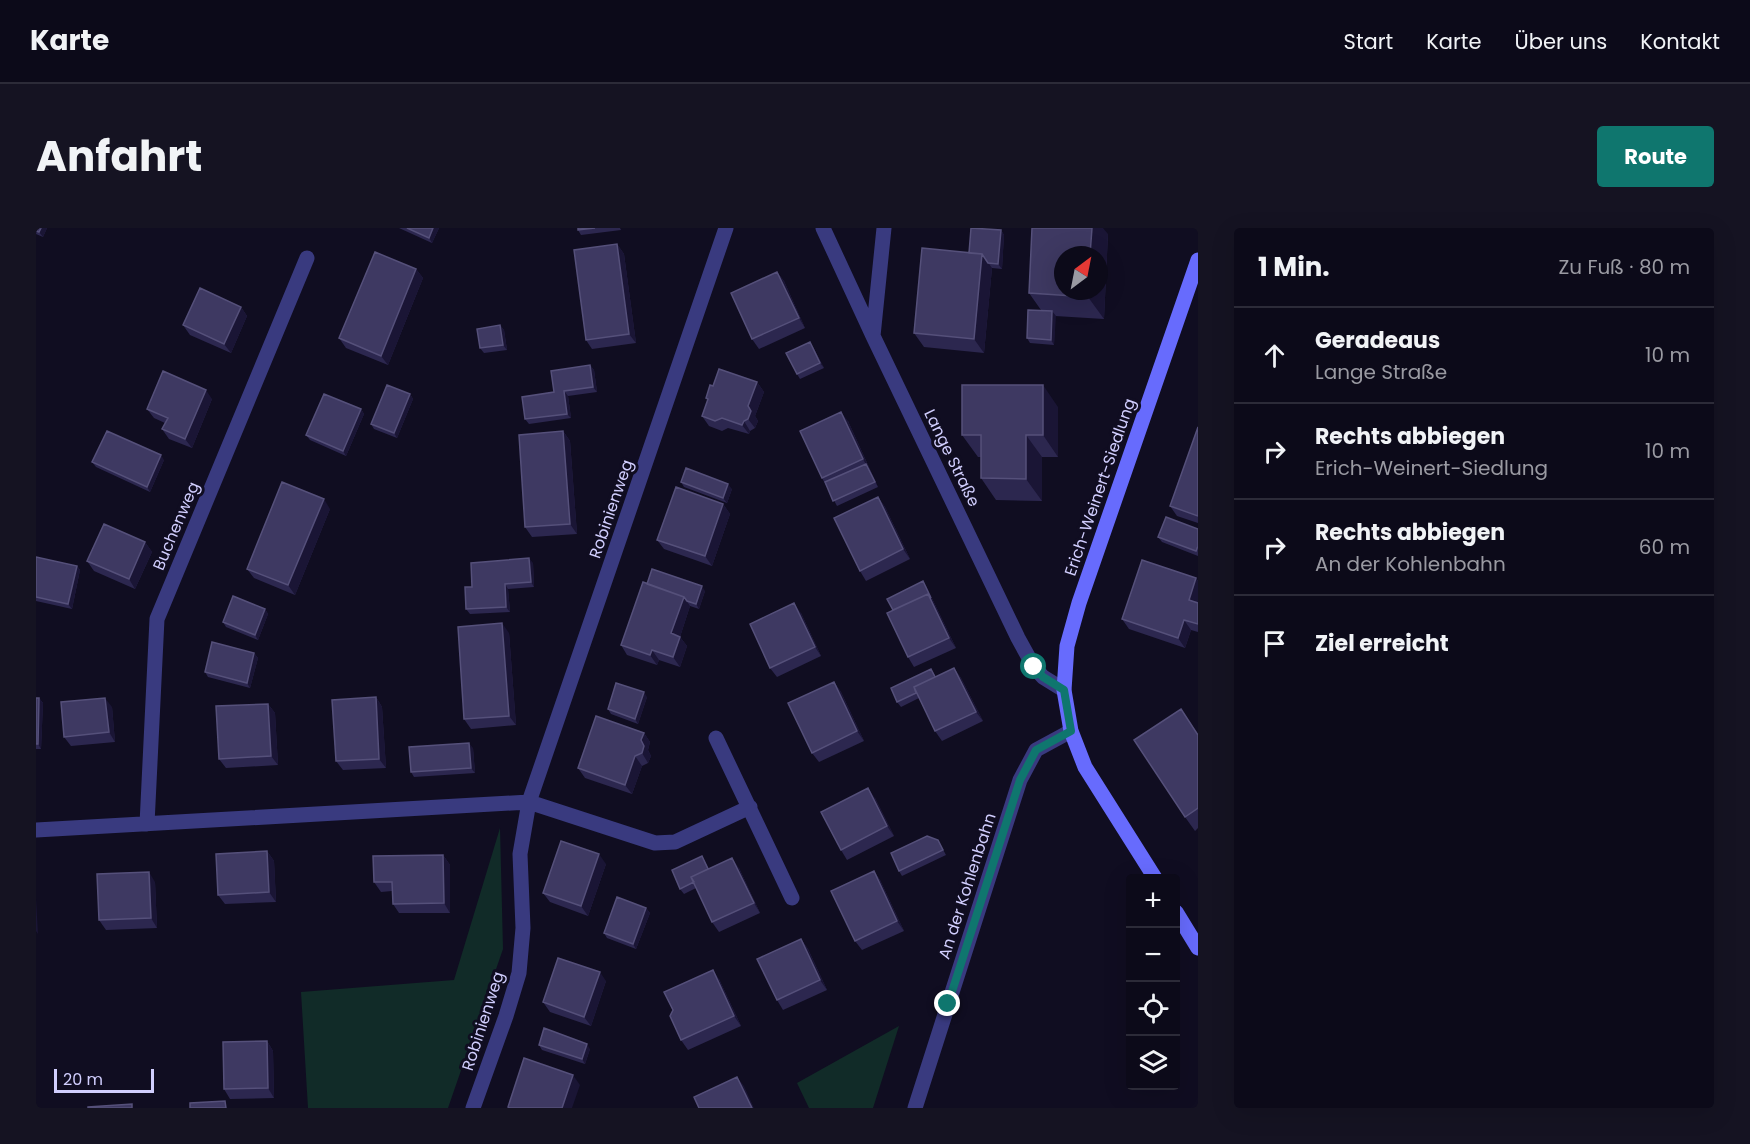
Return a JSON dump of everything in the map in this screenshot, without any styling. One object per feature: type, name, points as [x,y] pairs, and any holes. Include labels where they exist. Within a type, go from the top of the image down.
[{"type":"street","name":"Robinienweg","points":[[473,1108],[519,973],[523,928],[520,854],[529,801],[726,228]]},
{"type":"street","name":"Lange Straße","points":[[823,228],[1018,638],[1034,667],[1043,677],[1064,690]]},
{"type":"street","points":[[873,336],[884,228]]},
{"type":"street","name":"Buchenweg","points":[[147,824],[157,619],[308,258]]},
{"type":"street","name":"Erich-Weinert-Siedlung","points":[[1071,731],[1064,690],[1067,646],[1079,603],[1198,260]]},
{"type":"street","points":[[1071,731],[1085,767],[1152,874]]},
{"type":"street","name":"An der Kohlenbahn","points":[[915,1108],[1020,780],[1036,750],[1071,731]]},
{"type":"street","points":[[716,738],[792,898]]},
{"type":"street","points":[[36,830],[529,801],[655,843],[675,842],[750,807]]},
{"type":"street","points":[[1180,918],[1198,947]]},
{"type":"green space","points":[[500,828],[503,949],[448,1108],[308,1108],[301,992],[454,980]]},
{"type":"green space","points":[[899,1026],[873,1108],[809,1108],[797,1083]]},
{"type":"building","points":[[407,228],[433,228],[429,238]]},
{"type":"building","points":[[971,228],[1001,230],[998,264],[988,263],[982,254],[969,253]]},
{"type":"building","points":[[1032,228],[1092,228],[1091,246],[1054,246],[1054,295],[1029,293]]},
{"type":"building","points":[[617,244],[629,334],[586,340],[574,250]]},
{"type":"building","points":[[922,248],[982,254],[974,339],[914,333]]},
{"type":"building","points":[[375,252],[416,269],[381,356],[339,338]]},
{"type":"building","points":[[777,272],[799,318],[752,339],[731,293]]},
{"type":"building","points":[[200,288],[241,307],[224,344],[183,325]]},
{"type":"building","points":[[1028,310],[1052,311],[1051,340],[1027,338]]},
{"type":"building","points":[[500,325],[503,345],[480,348],[477,329]]},
{"type":"building","points":[[810,342],[820,363],[797,374],[786,353]]},
{"type":"building","points":[[590,365],[593,387],[564,391],[567,414],[525,419],[522,397],[554,392],[551,371]]},
{"type":"building","points":[[719,369],[757,382],[748,406],[751,411],[748,419],[742,425],[722,418],[715,421],[702,416],[710,385],[713,386]]},
{"type":"building","points":[[163,371],[206,390],[185,439],[162,429],[168,418],[147,409]]},
{"type":"building","points":[[387,385],[410,394],[394,433],[371,424]]},
{"type":"building","points":[[962,385],[1043,385],[1043,435],[1026,435],[1026,479],[981,478],[981,435],[962,435]]},
{"type":"building","points":[[324,394],[361,409],[343,451],[306,435]]},
{"type":"building","points":[[841,412],[863,459],[822,478],[800,431]]},
{"type":"building","points":[[1198,427],[1198,516],[1170,506]]},
{"type":"building","points":[[107,431],[161,455],[147,487],[92,462]]},
{"type":"building","points":[[563,431],[570,524],[525,527],[519,435]]},
{"type":"building","points":[[866,464],[875,482],[833,501],[825,482]]},
{"type":"building","points":[[686,468],[728,484],[723,498],[681,482]]},
{"type":"building","points":[[282,482],[324,499],[288,585],[247,569]]},
{"type":"building","points":[[676,487],[723,504],[705,556],[657,540]]},
{"type":"building","points":[[878,497],[903,549],[860,571],[834,518]]},
{"type":"building","points":[[1166,517],[1198,529],[1196,551],[1158,537]]},
{"type":"building","points":[[104,524],[145,542],[129,579],[87,561]]},
{"type":"building","points":[[36,557],[77,566],[68,604],[36,597]]},
{"type":"building","points":[[529,558],[531,582],[505,584],[506,607],[466,609],[465,587],[472,587],[471,563]]},
{"type":"building","points":[[1142,560],[1196,578],[1189,600],[1198,603],[1198,624],[1184,620],[1178,638],[1122,619]]},
{"type":"building","points":[[652,569],[702,586],[696,604],[687,601],[684,597],[647,584]]},
{"type":"building","points":[[923,581],[931,598],[928,594],[893,610],[887,599]]},
{"type":"building","points":[[643,582],[684,597],[671,633],[680,637],[673,657],[652,650],[650,655],[621,645]]},
{"type":"building","points":[[928,594],[949,638],[908,657],[887,613]]},
{"type":"building","points":[[233,596],[265,609],[255,635],[223,622]]},
{"type":"building","points":[[794,603],[815,647],[770,668],[750,624]]},
{"type":"building","points":[[502,623],[509,716],[464,719],[458,627]]},
{"type":"building","points":[[212,642],[254,653],[247,683],[205,672]]},
{"type":"building","points":[[954,668],[976,712],[935,731],[914,687]]},
{"type":"building","points":[[931,669],[935,677],[914,687],[916,693],[897,702],[891,688]]},
{"type":"building","points":[[834,682],[857,731],[812,753],[788,703]]},
{"type":"building","points":[[616,683],[644,692],[635,719],[608,709]]},
{"type":"building","points":[[376,697],[379,759],[336,761],[332,700]]},
{"type":"building","points":[[36,698],[39,698],[38,744],[36,744]]},
{"type":"building","points":[[105,698],[109,732],[64,737],[61,702]]},
{"type":"building","points":[[268,704],[271,756],[219,759],[216,706]]},
{"type":"building","points":[[1181,709],[1198,735],[1198,808],[1185,817],[1134,740]]},
{"type":"building","points":[[596,716],[644,733],[641,740],[644,746],[642,753],[635,756],[625,785],[578,768]]},
{"type":"building","points":[[469,743],[471,768],[411,772],[409,747]]},
{"type":"building","points":[[868,788],[887,826],[841,850],[821,812]]},
{"type":"building","points":[[927,836],[938,840],[943,850],[899,871],[891,853]]},
{"type":"building","points":[[561,841],[599,854],[581,906],[543,893]]},
{"type":"building","points":[[267,851],[269,892],[218,895],[216,854]]},
{"type":"building","points":[[443,855],[444,903],[393,904],[392,882],[374,882],[373,856]]},
{"type":"building","points":[[702,856],[708,869],[691,877],[694,882],[680,889],[672,870]]},
{"type":"building","points":[[732,858],[754,903],[712,922],[691,877]]},
{"type":"building","points":[[874,871],[897,921],[855,941],[831,891]]},
{"type":"building","points":[[149,872],[151,918],[99,920],[97,874]]},
{"type":"building","points":[[617,897],[646,908],[633,944],[604,933]]},
{"type":"building","points":[[801,939],[820,980],[777,1000],[757,959]]},
{"type":"building","points":[[558,958],[600,972],[584,1017],[543,1002]]},
{"type":"building","points":[[713,970],[734,1016],[681,1040],[670,1016],[673,1010],[664,992]]},
{"type":"building","points":[[544,1028],[587,1044],[582,1059],[539,1045]]},
{"type":"building","points":[[267,1041],[268,1088],[224,1089],[223,1042]]},
{"type":"building","points":[[524,1058],[573,1075],[562,1108],[508,1107]]},
{"type":"building","points":[[737,1077],[752,1108],[699,1108],[694,1097]]},
{"type":"building","points":[[225,1101],[226,1108],[190,1108],[190,1103]]},
{"type":"building","points":[[132,1104],[132,1108],[88,1108],[88,1107]]},
{"type":"route","points":[[948,1004],[1020,780],[1036,750],[1071,731],[1064,690],[1043,677],[1034,667]]}]
